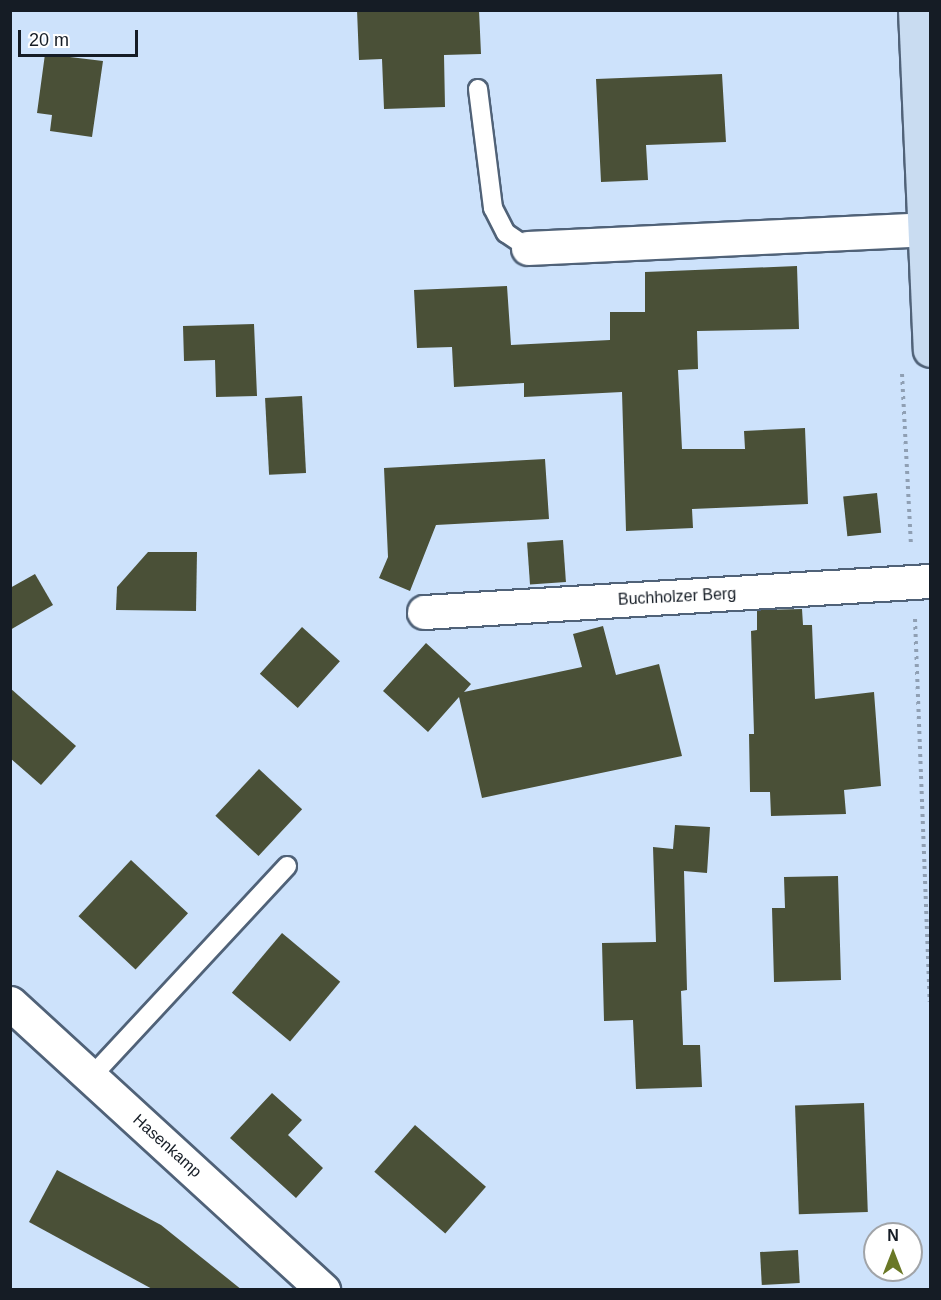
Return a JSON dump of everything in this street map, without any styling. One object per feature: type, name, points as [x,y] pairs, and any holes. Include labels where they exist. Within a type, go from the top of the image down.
[{"type":"main road","points":[[915,10],[930,350]]},
{"type":"street","points":[[528,248],[925,229]]},
{"type":"street","name":"Buchholzer Berg","points":[[424,612],[922,582]]},
{"type":"street","name":"Hasenkamp","points":[[10,1003],[323,1290]]},
{"type":"lane","points":[[478,89],[493,207],[506,233],[528,248]]},
{"type":"lane","points":[[91,1077],[287,866]]},
{"type":"path","points":[[902,371],[922,582],[930,1002]]},
{"type":"building","points":[[357,10],[479,10],[481,54],[444,55],[445,107],[384,109],[382,59],[359,60]]},
{"type":"building","points":[[45,54],[103,61],[92,137],[50,131],[52,115],[37,113]]},
{"type":"building","points":[[722,74],[726,142],[646,145],[648,180],[601,182],[596,79]]},
{"type":"building","points":[[797,266],[799,329],[697,331],[698,369],[678,370],[682,449],[745,449],[744,431],[805,428],[808,504],[692,509],[693,528],[626,531],[622,392],[524,397],[524,383],[454,387],[452,347],[417,348],[414,290],[507,286],[511,345],[610,340],[610,312],[645,312],[645,272]]},
{"type":"building","points":[[254,324],[257,396],[216,397],[215,360],[184,361],[183,326]]},
{"type":"building","points":[[302,396],[306,473],[269,475],[265,398]]},
{"type":"building","points":[[545,459],[549,519],[436,525],[410,591],[379,578],[388,557],[384,468]]},
{"type":"building","points":[[877,493],[881,533],[847,536],[843,497]]},
{"type":"building","points":[[563,540],[566,582],[530,584],[527,543]]},
{"type":"building","points":[[148,552],[197,552],[196,611],[116,610],[117,587]]},
{"type":"building","points":[[35,574],[53,605],[10,630],[10,588]]},
{"type":"building","points":[[802,609],[803,625],[812,625],[815,699],[874,692],[881,786],[844,790],[846,814],[771,816],[770,792],[750,792],[749,734],[754,734],[751,631],[757,630],[757,610]]},
{"type":"building","points":[[603,626],[616,675],[659,664],[682,756],[482,798],[459,697],[428,732],[383,691],[426,643],[471,684],[464,692],[582,667],[573,634]]},
{"type":"building","points":[[302,627],[340,661],[298,708],[260,674]]},
{"type":"building","points":[[10,688],[76,746],[41,785],[10,758]]},
{"type":"building","points":[[259,769],[302,809],[259,856],[215,816]]},
{"type":"building","points":[[675,825],[710,827],[707,873],[684,871],[687,990],[681,991],[683,1045],[700,1045],[702,1087],[636,1089],[633,1020],[604,1021],[602,943],[656,942],[653,847],[673,849]]},
{"type":"building","points":[[131,860],[188,913],[136,970],[78,916]]},
{"type":"building","points":[[838,876],[841,980],[774,982],[772,908],[785,908],[784,877]]},
{"type":"building","points":[[282,933],[340,982],[290,1042],[232,993]]},
{"type":"building","points":[[272,1093],[302,1120],[288,1135],[323,1168],[296,1198],[230,1138]]},
{"type":"building","points":[[864,1103],[868,1212],[799,1214],[795,1105]]},
{"type":"building","points":[[415,1125],[486,1187],[445,1233],[374,1172]]},
{"type":"building","points":[[57,1170],[161,1225],[242,1290],[154,1290],[29,1222]]},
{"type":"building","points":[[798,1250],[800,1283],[762,1285],[760,1252]]}]
